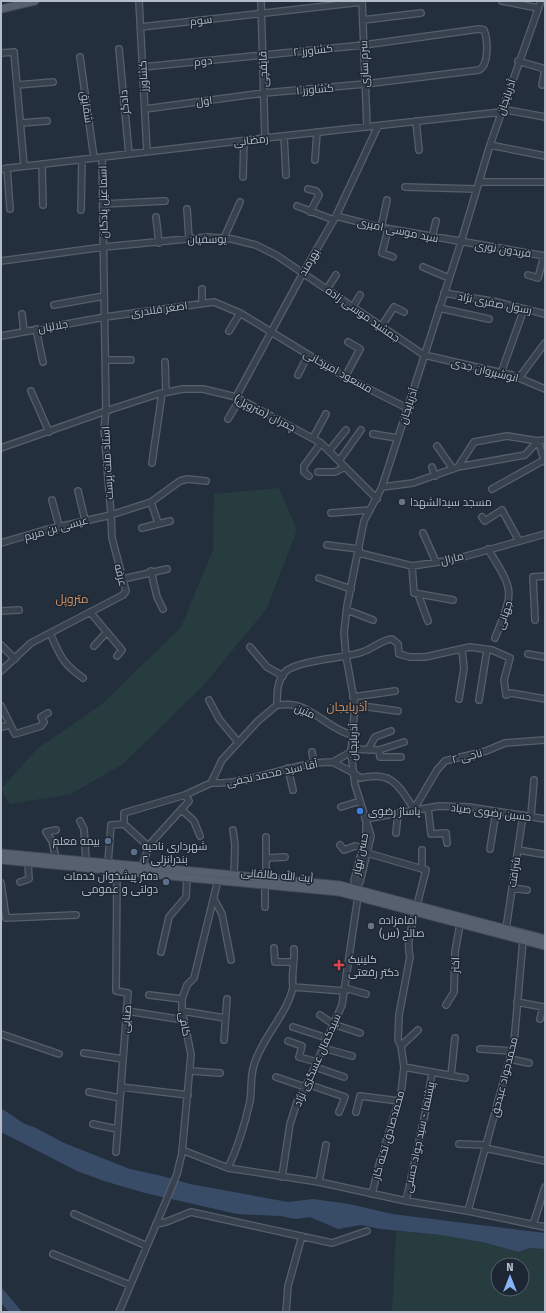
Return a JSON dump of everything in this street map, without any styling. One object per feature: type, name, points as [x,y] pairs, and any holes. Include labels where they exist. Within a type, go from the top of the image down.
[{"type":"main road","points":[[1,9],[35,1]]},
{"type":"main road","name":"آیت الله طالقانی","points":[[1,853],[108,863],[118,868],[142,866],[234,875],[339,892],[416,908],[545,939]]},
{"type":"main road","name":"آیت الله طالقانی","points":[[1,860],[118,868],[187,878],[340,885],[356,888],[460,924],[545,946]]},
{"type":"street","name":"کشاورز","points":[[139,1],[147,152]]},
{"type":"street","name":"قایقچی","points":[[261,1],[266,138]]},
{"type":"street","points":[[502,1],[538,8]]},
{"type":"street","name":"آذربایجان","points":[[365,819],[354,772],[351,750],[355,705],[346,656],[344,633],[364,521],[382,487],[461,242],[501,111],[541,1]]},
{"type":"street","name":"سوم","points":[[141,27],[362,2]]},
{"type":"street","name":"سرم سازی","points":[[362,2],[367,127]]},
{"type":"street","points":[[363,20],[421,13]]},
{"type":"street","name":"کشاورز ۲","points":[[263,55],[364,45],[479,29],[484,30],[486,34],[485,63],[483,68],[479,70],[365,84]]},
{"type":"street","name":"دادگر","points":[[119,49],[129,154]]},
{"type":"street","points":[[1,53],[14,52],[24,166]]},
{"type":"street","name":"دوم","points":[[143,68],[263,55]]},
{"type":"street","name":"شقایق","points":[[80,57],[94,158]]},
{"type":"street","points":[[518,61],[545,69],[542,85]]},
{"type":"street","points":[[17,85],[54,82]]},
{"type":"street","name":"کشاورز ۱","points":[[264,93],[365,84]]},
{"type":"street","name":"اول","points":[[145,109],[264,93]]},
{"type":"street","name":"رمضانی","points":[[4,169],[501,111],[545,117]]},
{"type":"street","points":[[21,123],[47,121]]},
{"type":"street","points":[[416,122],[420,150]]},
{"type":"street","name":"بهرمند","points":[[228,418],[271,331],[335,218],[378,126]]},
{"type":"street","points":[[315,160],[317,132]]},
{"type":"street","points":[[284,136],[286,175]]},
{"type":"street","points":[[243,176],[244,140]]},
{"type":"street","points":[[490,145],[545,156]]},
{"type":"street","name":"اسماعیل پادگان","points":[[102,157],[104,247]]},
{"type":"street","points":[[81,210],[82,160]]},
{"type":"street","points":[[42,164],[43,205]]},
{"type":"street","points":[[4,169],[10,209]]},
{"type":"street","points":[[479,182],[545,182]]},
{"type":"street","points":[[405,187],[477,189]]},
{"type":"street","points":[[308,189],[316,191],[319,195],[310,212]]},
{"type":"street","points":[[381,228],[387,200]]},
{"type":"street","points":[[103,204],[165,201]]},
{"type":"street","points":[[224,238],[240,202]]},
{"type":"street","name":"سید موسی امیری","points":[[297,206],[310,212],[335,218],[381,228],[461,242]]},
{"type":"street","points":[[187,209],[189,239]]},
{"type":"street","points":[[156,216],[159,242]]},
{"type":"street","points":[[432,237],[436,221]]},
{"type":"street","points":[[388,229],[382,253],[393,257]]},
{"type":"street","name":"یوسفیان","points":[[1,261],[104,247],[207,237],[224,238],[256,245],[276,255],[303,273]]},
{"type":"street","name":"فریدون نوری","points":[[461,242],[545,256]]},
{"type":"street","points":[[104,247],[106,411]]},
{"type":"street","points":[[528,276],[538,278],[545,256]]},
{"type":"street","points":[[423,268],[449,278]]},
{"type":"street","name":"جمشید موسی زاده","points":[[303,273],[424,355]]},
{"type":"street","points":[[327,288],[336,276]]},
{"type":"street","points":[[202,289],[202,303]]},
{"type":"street","name":"رسول صفری نژاد","points":[[444,293],[545,314]]},
{"type":"street","points":[[353,307],[360,295]]},
{"type":"street","points":[[54,305],[104,296]]},
{"type":"street","name":"اصغر قلندری","points":[[105,317],[214,302],[240,312]]},
{"type":"street","points":[[381,327],[394,306],[404,312]]},
{"type":"street","points":[[440,308],[489,319]]},
{"type":"street","points":[[501,373],[524,309]]},
{"type":"street","points":[[229,331],[240,312],[271,331]]},
{"type":"street","points":[[22,314],[24,332]]},
{"type":"street","name":"جلالیان","points":[[1,336],[105,317]]},
{"type":"street","points":[[36,330],[43,362]]},
{"type":"street","name":"مسعود امیرخانی","points":[[271,331],[345,377],[407,408]]},
{"type":"street","points":[[345,377],[360,349],[348,342]]},
{"type":"street","points":[[519,378],[545,343]]},
{"type":"street","points":[[298,375],[308,355]]},
{"type":"street","name":"انوشیروان جدی","points":[[424,355],[519,378],[545,389]]},
{"type":"street","points":[[106,360],[131,360]]},
{"type":"street","points":[[152,463],[164,392],[165,362]]},
{"type":"street","name":"چمران (متروپل)","points":[[1,448],[164,392],[183,389],[203,389],[238,398],[321,443],[377,499]]},
{"type":"street","points":[[31,391],[49,432]]},
{"type":"street","name":"استاد ملت پرست","points":[[106,411],[104,429],[110,515]]},
{"type":"street","points":[[313,438],[326,414]]},
{"type":"street","points":[[329,451],[346,430]]},
{"type":"street","points":[[339,461],[361,430]]},
{"type":"street","points":[[373,434],[397,438]]},
{"type":"street","points":[[455,468],[474,442],[506,436],[538,441],[545,440]]},
{"type":"street","points":[[382,487],[413,483],[455,468],[525,455],[538,441]]},
{"type":"street","points":[[492,489],[545,461],[538,441]]},
{"type":"street","points":[[309,476],[304,472],[304,466],[321,443]]},
{"type":"street","points":[[438,446],[455,468]]},
{"type":"street","points":[[318,472],[335,472],[345,467]]},
{"type":"street","points":[[432,467],[435,476]]},
{"type":"street","points":[[110,515],[151,502],[180,481],[188,479],[206,481]]},
{"type":"street","points":[[78,491],[85,520]]},
{"type":"street","points":[[52,500],[59,526]]},
{"type":"street","points":[[151,502],[158,523]]},
{"type":"street","points":[[331,513],[370,510]]},
{"type":"street","points":[[482,517],[485,520],[502,510],[519,541]]},
{"type":"street","name":"عیسی بن مریم","points":[[1,544],[59,526],[110,515]]},
{"type":"street","name":"عرفه","points":[[1,671],[31,643],[123,595],[126,591],[112,538],[110,515]]},
{"type":"street","points":[[142,528],[170,520]]},
{"type":"street","points":[[423,533],[436,562]]},
{"type":"street","name":"مارال","points":[[326,544],[359,551],[412,566],[452,560],[488,549],[545,535]]},
{"type":"street","name":"جهانی","points":[[488,549],[509,586],[510,595],[495,638]]},
{"type":"street","points":[[412,566],[414,593],[453,600]]},
{"type":"street","points":[[123,578],[150,571],[167,569]]},
{"type":"street","points":[[150,571],[157,597],[163,609]]},
{"type":"street","points":[[535,620],[533,577],[545,576]]},
{"type":"street","points":[[319,578],[351,589]]},
{"type":"street","points":[[418,594],[428,621]]},
{"type":"street","points":[[1,611],[19,610]]},
{"type":"street","points":[[347,610],[373,620]]},
{"type":"street","points":[[90,612],[106,633],[122,650],[117,656]]},
{"type":"street","points":[[50,633],[62,660],[68,667],[83,678]]},
{"type":"street","points":[[94,646],[106,633]]},
{"type":"street","points":[[124,824],[124,813],[185,795],[211,783],[222,760],[258,721],[277,704],[277,690],[282,676],[286,671],[328,658],[346,656],[373,648],[383,640],[392,639],[398,644],[399,654],[410,657],[425,657],[470,647],[487,650],[510,658],[504,680],[506,695],[511,693],[545,699]]},
{"type":"street","points":[[1,645],[15,659]]},
{"type":"street","points":[[250,647],[267,667],[282,676]]},
{"type":"street","points":[[459,699],[464,668],[462,650]]},
{"type":"street","points":[[479,700],[487,650]]},
{"type":"street","points":[[528,654],[545,657]]},
{"type":"street","points":[[353,697],[395,691]]},
{"type":"street","points":[[209,700],[219,719],[238,742]]},
{"type":"street","name":"متین","points":[[277,704],[294,705],[323,720],[342,733],[352,735]]},
{"type":"street","points":[[355,705],[398,711]]},
{"type":"street","points":[[1,706],[13,733],[18,733],[41,726],[44,722],[41,717],[48,713]]},
{"type":"street","points":[[1,727],[10,725]]},
{"type":"street","points":[[368,750],[376,737],[391,731]]},
{"type":"street","name":"ناجی ۲","points":[[414,810],[437,770],[446,761],[486,751],[505,743],[545,740]]},
{"type":"street","points":[[404,742],[379,750],[351,750],[333,762],[342,768],[354,772],[360,778],[382,776],[391,779],[403,791],[414,810]]},
{"type":"street","points":[[379,750],[380,757],[401,757]]},
{"type":"street","points":[[312,752],[314,763]]},
{"type":"street","name":"آقا سید محمد نجفی","points":[[211,783],[233,782],[288,768],[314,763],[333,762]]},
{"type":"street","points":[[288,768],[293,790]]},
{"type":"street","points":[[531,816],[534,780]]},
{"type":"street","points":[[142,866],[149,847],[189,801],[185,795]]},
{"type":"street","points":[[341,807],[360,801]]},
{"type":"street","name":"حسین رضوی صیاد","points":[[365,819],[439,806],[469,807],[545,819]]},
{"type":"street","points":[[428,808],[431,834],[446,833],[446,843]]},
{"type":"street","points":[[182,810],[194,821],[200,836]]},
{"type":"street","points":[[490,849],[496,812]]},
{"type":"street","points":[[396,833],[398,813]]},
{"type":"street","name":"شرافت","points":[[506,929],[523,815]]},
{"type":"street","name":"حسن بهار","points":[[356,888],[354,881],[366,834],[365,819]]},
{"type":"street","name":"حسن بهار","points":[[356,888],[372,836],[365,819]]},
{"type":"street","points":[[80,821],[84,829],[86,861]]},
{"type":"street","points":[[108,863],[111,825],[124,824],[149,847]]},
{"type":"street","points":[[56,830],[46,832],[52,841],[56,858]]},
{"type":"street","points":[[233,830],[235,845],[234,875]]},
{"type":"street","points":[[266,837],[266,907]]},
{"type":"street","points":[[340,845],[344,850],[355,846],[362,848]]},
{"type":"street","points":[[367,853],[422,869],[422,850]]},
{"type":"street","points":[[518,850],[542,854]]},
{"type":"street","points":[[267,858],[285,857]]},
{"type":"street","points":[[20,882],[29,879],[28,863]]},
{"type":"street","name":"صنایی","points":[[116,1152],[128,994],[116,991],[118,868]]},
{"type":"street","name":"محمدصادق تخته کار","points":[[372,1194],[380,1161],[399,1101],[404,1067],[401,1046],[398,1040],[399,1015],[410,957],[410,937],[426,870],[422,869]]},
{"type":"street","points":[[161,952],[169,917],[186,897],[187,878]]},
{"type":"street","name":"کافی","points":[[119,1312],[177,1174],[182,1150],[191,1071],[191,1054],[182,1011],[182,999],[187,984],[194,978],[218,880]]},
{"type":"street","points":[[1,883],[6,918],[76,915]]},
{"type":"street","points":[[356,888],[358,896]]},
{"type":"street","points":[[512,888],[527,890]]},
{"type":"street","name":"سیدکمال عسگری نژاد","points":[[282,1176],[290,1124],[298,1099],[316,1064],[342,1005],[358,896]]},
{"type":"street","points":[[214,900],[222,914],[231,960]]},
{"type":"street","name":"اختر","points":[[446,1005],[454,992],[455,952],[460,924]]},
{"type":"street","name":"محمدجواد عبدحق","points":[[468,1211],[512,1051],[523,940]]},
{"type":"street","points":[[274,948],[275,962],[293,962]]},
{"type":"street","points":[[228,1168],[240,1138],[250,1100],[250,1078],[254,1064],[276,1020],[286,1009],[293,987],[291,978],[294,949]]},
{"type":"street","points":[[293,987],[345,990],[366,994]]},
{"type":"street","points":[[149,995],[182,999]]},
{"type":"street","points":[[224,1040],[227,999]]},
{"type":"street","points":[[517,1002],[543,1007],[540,1019]]},
{"type":"street","points":[[127,1011],[184,1020]]},
{"type":"street","points":[[182,1011],[225,1018]]},
{"type":"street","points":[[320,1015],[333,1024],[360,1033]]},
{"type":"street","points":[[293,1027],[327,1038]]},
{"type":"street","points":[[401,1046],[418,1030]]},
{"type":"street","points":[[1,1034],[59,1054]]},
{"type":"street","points":[[451,1076],[455,1038]]},
{"type":"street","points":[[288,1041],[302,1046],[299,1057],[344,1077]]},
{"type":"street","points":[[323,1048],[352,1056]]},
{"type":"street","points":[[480,1049],[512,1051]]},
{"type":"street","points":[[84,1053],[123,1059]]},
{"type":"street","points":[[510,1059],[529,1063]]},
{"type":"street","points":[[404,1067],[465,1078]]},
{"type":"street","points":[[191,1071],[220,1073]]},
{"type":"street","name":"پیشنما - سید جواد حسنی","points":[[406,1202],[425,1114],[432,1073]]},
{"type":"street","points":[[276,1077],[345,1097],[339,1112]]},
{"type":"street","points":[[121,1087],[188,1095]]},
{"type":"street","points":[[89,1092],[120,1098]]},
{"type":"street","points":[[356,1112],[360,1096],[399,1101]]},
{"type":"street","points":[[93,1124],[117,1129]]},
{"type":"street","points":[[459,1144],[485,1147],[545,1161]]},
{"type":"street","points":[[319,1182],[326,1145]]},
{"type":"street","points":[[182,1150],[228,1168],[319,1182],[406,1202],[468,1211],[545,1227]]},
{"type":"street","points":[[533,1225],[545,1186]]},
{"type":"street","points":[[156,1224],[166,1222],[191,1212],[332,1243],[367,1231]]},
{"type":"street","points":[[74,1214],[147,1246]]},
{"type":"street","points":[[286,1312],[288,1286],[302,1236]]},
{"type":"street","points":[[53,1254],[130,1284]]},
{"type":"green space","points":[[279,488],[297,530],[267,608],[204,685],[123,764],[71,794],[10,804],[1,789],[37,749],[102,704],[181,627],[213,550],[214,494]]},
{"type":"green space","points":[[396,1231],[441,1235],[482,1242],[519,1252],[529,1248],[545,1249],[545,1312],[392,1312]]},
{"type":"water","points":[[1,1108],[23,1123],[36,1128],[64,1143],[130,1169],[190,1184],[288,1202],[313,1199],[349,1204],[392,1214],[545,1233],[545,1249],[529,1248],[519,1252],[482,1242],[441,1235],[381,1229],[361,1225],[338,1229],[310,1217],[296,1219],[280,1216],[237,1214],[145,1193],[104,1181],[77,1171],[1,1132]]},
{"type":"water","points":[[1,1287],[22,1312],[9,1312],[1,1303]]},
{"type":"place","name":"مسجد سیدالشهدا","points":[[402,502]]},
{"type":"place","name":"پاساژ رضوی","points":[[360,811]]},
{"type":"place","name":"بیمه معلم","points":[[108,841]]},
{"type":"place","name":"شهرداری ناحیه ۲ بندرانزلی","points":[[134,852]]},
{"type":"place","name":"دفتر پیشخوان خدمات دولتی و عمومی","points":[[166,882]]},
{"type":"place","name":"امامزاده صالح (س)","points":[[371,926]]},
{"type":"place","name":"کلینیک دکتر رفعتی","points":[[339,965]]},
{"type":"district","name":"متروپل","points":[[72,599]]},
{"type":"district","name":"آذربایجان","points":[[347,707]]}]
